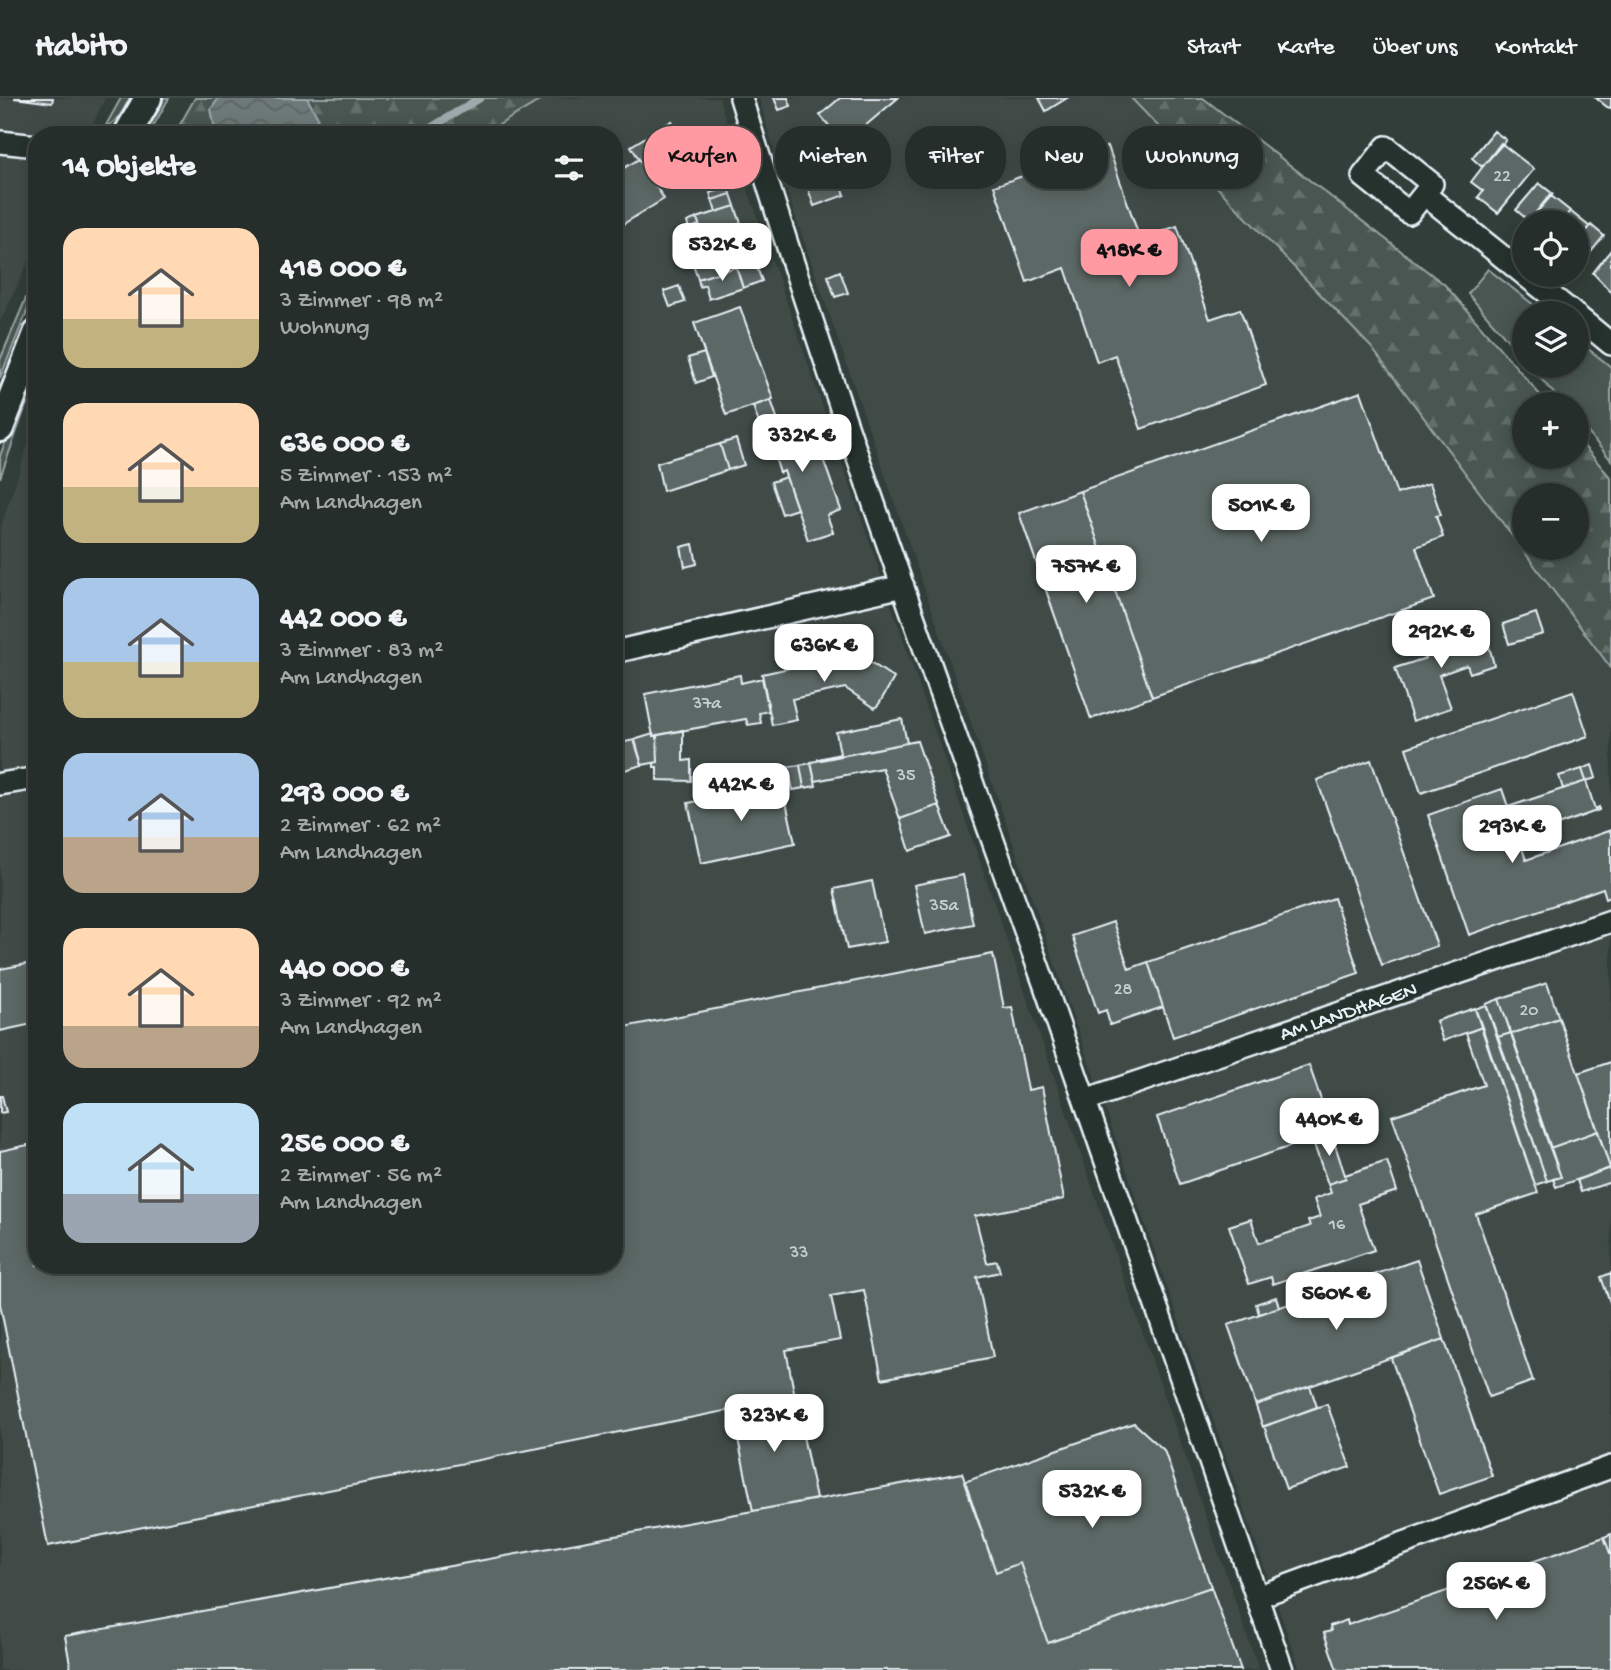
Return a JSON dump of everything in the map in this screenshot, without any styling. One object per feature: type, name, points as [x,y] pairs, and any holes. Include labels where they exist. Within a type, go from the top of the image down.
[{"type":"street","points":[[132,126],[148,98]]},
{"type":"street","points":[[741,98],[771,197],[903,586],[1085,1100],[1282,1670]]},
{"type":"street","points":[[0,142],[28,145]]},
{"type":"street","points":[[1424,194],[1512,265]]},
{"type":"street","points":[[1540,287],[1558,301]]},
{"type":"street","points":[[1589,326],[1611,344]]},
{"type":"street","points":[[0,428],[28,357]]},
{"type":"street","points":[[623,650],[903,586]]},
{"type":"street","points":[[0,784],[28,779]]},
{"type":"street","name":"AM LANDHAGEN","points":[[1085,1100],[1611,921]]},
{"type":"street","points":[[1256,1597],[1611,1467]]},
{"type":"shaded area","points":[[0,98],[105,98],[92,126],[28,126],[28,263],[0,322]]},
{"type":"shaded area","points":[[544,98],[719,98],[728,126],[644,126],[644,189],[748,189],[1259,1670],[0,1670],[0,530],[28,444],[28,1274],[623,1274],[623,126],[497,126]]},
{"type":"shaded area","points":[[759,98],[1131,98],[1158,126],[1122,126],[1122,189],[1219,189],[1371,347],[1512,536],[1512,560],[1530,560],[1611,668],[1611,1670],[1300,1670],[786,189],[891,189],[891,126],[775,126],[775,153]]},
{"type":"green space","points":[[121,98],[130,98],[117,119],[106,126]]},
{"type":"green space","points":[[160,98],[169,98],[153,126],[146,126]]},
{"type":"green space","points":[[195,98],[544,98],[497,126],[179,126]]},
{"type":"green space","points":[[1131,98],[1203,98],[1239,126],[1158,126]]},
{"type":"green space","points":[[1263,144],[1445,285],[1512,362],[1512,378],[1525,378],[1538,392],[1512,392],[1512,469],[1589,469],[1589,452],[1611,478],[1611,668],[1530,560],[1589,560],[1589,483],[1512,483],[1512,536],[1371,347],[1219,189],[1263,189]]},
{"type":"green space","points":[[1488,269],[1529,301],[1512,301],[1512,345],[1468,294]]},
{"type":"green space","points":[[28,293],[28,309],[0,378],[0,360]]},
{"type":"green space","points":[[1589,350],[1611,367],[1611,460],[1589,434],[1589,392],[1553,392],[1540,378],[1589,378]]},
{"type":"green space","points":[[28,381],[28,400],[0,478],[0,456]]},
{"type":"water","points":[[219,98],[307,98],[318,118],[314,126],[214,126],[211,109]]},
{"type":"building","points":[[14,98],[53,98],[52,103]]},
{"type":"building","points":[[774,98],[788,98],[791,106],[779,110]]},
{"type":"building","points":[[840,98],[898,98],[865,126],[829,126],[820,115]]},
{"type":"building","points":[[1039,98],[1067,98],[1046,111]]},
{"type":"building","points":[[1596,98],[1611,98],[1611,108],[1607,107]]},
{"type":"building","points":[[1494,131],[1506,140],[1482,167],[1472,158]]},
{"type":"building","points":[[644,138],[644,167],[631,146]]},
{"type":"building","points":[[1501,143],[1534,169],[1498,213],[1478,197],[1483,191],[1471,182]]},
{"type":"building","points":[[1108,146],[1140,239],[1177,226],[1210,319],[1240,309],[1266,385],[1141,429],[1115,355],[1097,362],[1065,268],[1027,282],[995,189],[1006,189],[1006,182],[1020,177],[1020,189],[1108,189]]},
{"type":"building","points":[[639,159],[644,167],[644,189],[658,189],[664,199],[623,224],[623,169]]},
{"type":"building","points":[[1539,183],[1553,194],[1539,210],[1516,210]]},
{"type":"building","points":[[730,189],[731,194],[712,200],[710,193]]},
{"type":"building","points":[[808,189],[843,189],[845,195],[814,206]]},
{"type":"building","points":[[731,194],[735,206],[716,212],[712,200]]},
{"type":"building","points":[[1550,195],[1569,210],[1538,210]]},
{"type":"building","points":[[735,206],[747,241],[743,242],[747,251],[712,263],[697,218]]},
{"type":"building","points":[[697,218],[699,225],[689,229],[687,222]]},
{"type":"building","points":[[699,225],[712,263],[732,256],[736,267],[698,279],[682,231]]},
{"type":"building","points":[[1591,225],[1604,236],[1589,254]]},
{"type":"building","points":[[1611,250],[1611,292],[1593,273]]},
{"type":"building","points":[[754,260],[762,281],[743,288],[736,266]]},
{"type":"building","points":[[736,267],[743,288],[709,299],[705,285],[700,287],[698,279]]},
{"type":"building","points":[[840,271],[848,293],[835,297],[828,276]]},
{"type":"building","points":[[679,286],[685,302],[670,307],[664,291]]},
{"type":"building","points":[[740,307],[773,399],[726,415],[694,323]]},
{"type":"building","points":[[704,353],[712,377],[696,383],[688,358]]},
{"type":"building","points":[[1361,392],[1397,494],[1430,483],[1441,515],[1436,516],[1443,537],[1416,547],[1434,599],[1152,697],[1080,491]]},
{"type":"building","points":[[771,400],[787,448],[816,439],[841,510],[827,515],[833,532],[808,540],[784,471],[780,473],[771,445],[767,446],[753,406]]},
{"type":"building","points":[[736,439],[744,465],[728,470],[720,444]]},
{"type":"building","points":[[720,444],[728,470],[663,491],[657,463]]},
{"type":"building","points":[[786,477],[797,509],[782,514],[771,482]]},
{"type":"building","points":[[1080,491],[1152,697],[1091,719],[1019,513]]},
{"type":"building","points":[[693,544],[697,564],[685,567],[681,547]]},
{"type":"building","points":[[1536,613],[1543,634],[1509,644],[1503,624]]},
{"type":"building","points":[[1477,626],[1483,644],[1488,642],[1494,665],[1470,673],[1467,665],[1439,675],[1451,708],[1413,721],[1395,668],[1426,658],[1422,645]]},
{"type":"building","points":[[857,653],[894,678],[875,708],[845,688],[792,699],[797,720],[772,725],[762,674]]},
{"type":"building","points":[[740,675],[741,683],[762,678],[769,711],[759,713],[761,723],[748,725],[746,719],[653,736],[645,694]]},
{"type":"building","points":[[1573,691],[1588,736],[1421,793],[1406,748]]},
{"type":"building","points":[[902,719],[907,743],[818,760],[840,754],[836,732]]},
{"type":"building","points":[[683,730],[683,761],[691,760],[691,781],[657,780],[657,767],[654,767],[654,763],[658,762],[657,735]]},
{"type":"building","points":[[657,735],[658,762],[642,765],[634,740]]},
{"type":"building","points":[[635,740],[642,765],[623,770],[623,742]]},
{"type":"building","points":[[917,741],[939,805],[900,819],[882,768],[815,781],[811,762]]},
{"type":"building","points":[[1371,760],[1437,946],[1382,965],[1317,780]]},
{"type":"building","points":[[811,763],[816,786],[804,788],[800,765]]},
{"type":"building","points":[[800,765],[804,788],[793,790],[788,767]]},
{"type":"building","points":[[1592,765],[1596,778],[1586,781],[1582,769]]},
{"type":"building","points":[[1582,769],[1586,781],[1563,789],[1559,776]]},
{"type":"building","points":[[1586,781],[1595,809],[1599,807],[1599,810],[1519,839],[1508,807]]},
{"type":"building","points":[[782,784],[795,843],[701,863],[688,803]]},
{"type":"building","points":[[1502,789],[1526,860],[1611,830],[1611,896],[1606,898],[1603,888],[1469,935],[1428,815]]},
{"type":"building","points":[[939,805],[951,837],[910,851],[900,819]]},
{"type":"building","points":[[963,875],[973,924],[925,934],[914,885]]},
{"type":"building","points":[[872,881],[885,942],[847,949],[834,889]]},
{"type":"building","points":[[1334,898],[1359,973],[1173,1037],[1148,962]]},
{"type":"building","points":[[1113,922],[1129,969],[1148,962],[1163,1007],[1110,1025],[1106,1010],[1098,1013],[1072,936]]},
{"type":"building","points":[[993,954],[1004,1008],[1012,1007],[1028,1090],[1042,1087],[1064,1199],[975,1216],[987,1263],[997,1261],[1000,1272],[977,1277],[993,1357],[882,1379],[864,1290],[831,1296],[840,1340],[786,1350],[795,1397],[48,1546],[0,1304],[0,1151],[28,1145],[28,1274],[623,1274],[623,1027]]},
{"type":"building","points":[[28,964],[28,1025],[0,1031],[0,969]]},
{"type":"building","points":[[1547,983],[1559,1018],[1511,1034],[1499,999]]},
{"type":"building","points":[[1499,999],[1511,1033],[1498,1037],[1486,1004]]},
{"type":"building","points":[[1486,1005],[1547,1181],[1535,1185],[1475,1009]]},
{"type":"building","points":[[1475,1008],[1482,1027],[1443,1041],[1436,1021]]},
{"type":"building","points":[[1559,1018],[1598,1131],[1550,1148],[1511,1034]]},
{"type":"building","points":[[1482,1027],[1538,1193],[1476,1214],[1533,1381],[1489,1397],[1392,1116],[1484,1085],[1466,1033]]},
{"type":"building","points":[[1511,1033],[1561,1177],[1547,1181],[1498,1037]]},
{"type":"building","points":[[1611,1062],[1611,1167],[1610,1168],[1578,1073]]},
{"type":"building","points":[[1309,1065],[1332,1132],[1180,1184],[1157,1117]]},
{"type":"building","points":[[2,1096],[6,1112],[0,1113]]},
{"type":"building","points":[[1598,1131],[1610,1168],[1556,1187],[1553,1179],[1561,1177],[1550,1148]]},
{"type":"building","points":[[1331,1133],[1346,1178],[1328,1184],[1312,1139]]},
{"type":"building","points":[[1387,1161],[1397,1191],[1358,1204],[1374,1250],[1273,1284],[1271,1277],[1249,1284],[1229,1226],[1251,1219],[1259,1243],[1310,1226],[1308,1221],[1320,1217],[1314,1199],[1331,1193],[1328,1184],[1346,1178],[1345,1175]]},
{"type":"building","points":[[1610,1168],[1611,1182],[1581,1192],[1577,1180]]},
{"type":"building","points":[[1417,1260],[1444,1339],[1256,1405],[1228,1325]]},
{"type":"building","points":[[1611,1273],[1611,1305],[1601,1277]]},
{"type":"building","points":[[1276,1297],[1279,1307],[1259,1314],[1256,1304]]},
{"type":"building","points":[[1444,1339],[1492,1476],[1439,1494],[1391,1358]]},
{"type":"building","points":[[1239,1356],[1256,1405],[1310,1386],[1317,1407],[1263,1427]]},
{"type":"building","points":[[795,1397],[816,1499],[753,1511],[732,1410]]},
{"type":"building","points":[[1327,1404],[1350,1467],[1286,1489],[1264,1426]]},
{"type":"building","points":[[1134,1423],[1164,1450],[1211,1587],[1048,1643],[1020,1563],[996,1572],[964,1482]]},
{"type":"building","points":[[962,1473],[996,1572],[1020,1563],[1048,1643],[1211,1587],[1241,1670],[71,1670],[65,1636]]},
{"type":"building","points":[[1611,1534],[1611,1556],[1604,1537]]},
{"type":"building","points":[[1604,1537],[1611,1556],[1611,1670],[1337,1670],[1324,1633],[1331,1631],[1330,1626],[1347,1620],[1348,1625]]},
{"type":"waterway","points":[[434,126],[480,98]]}]
